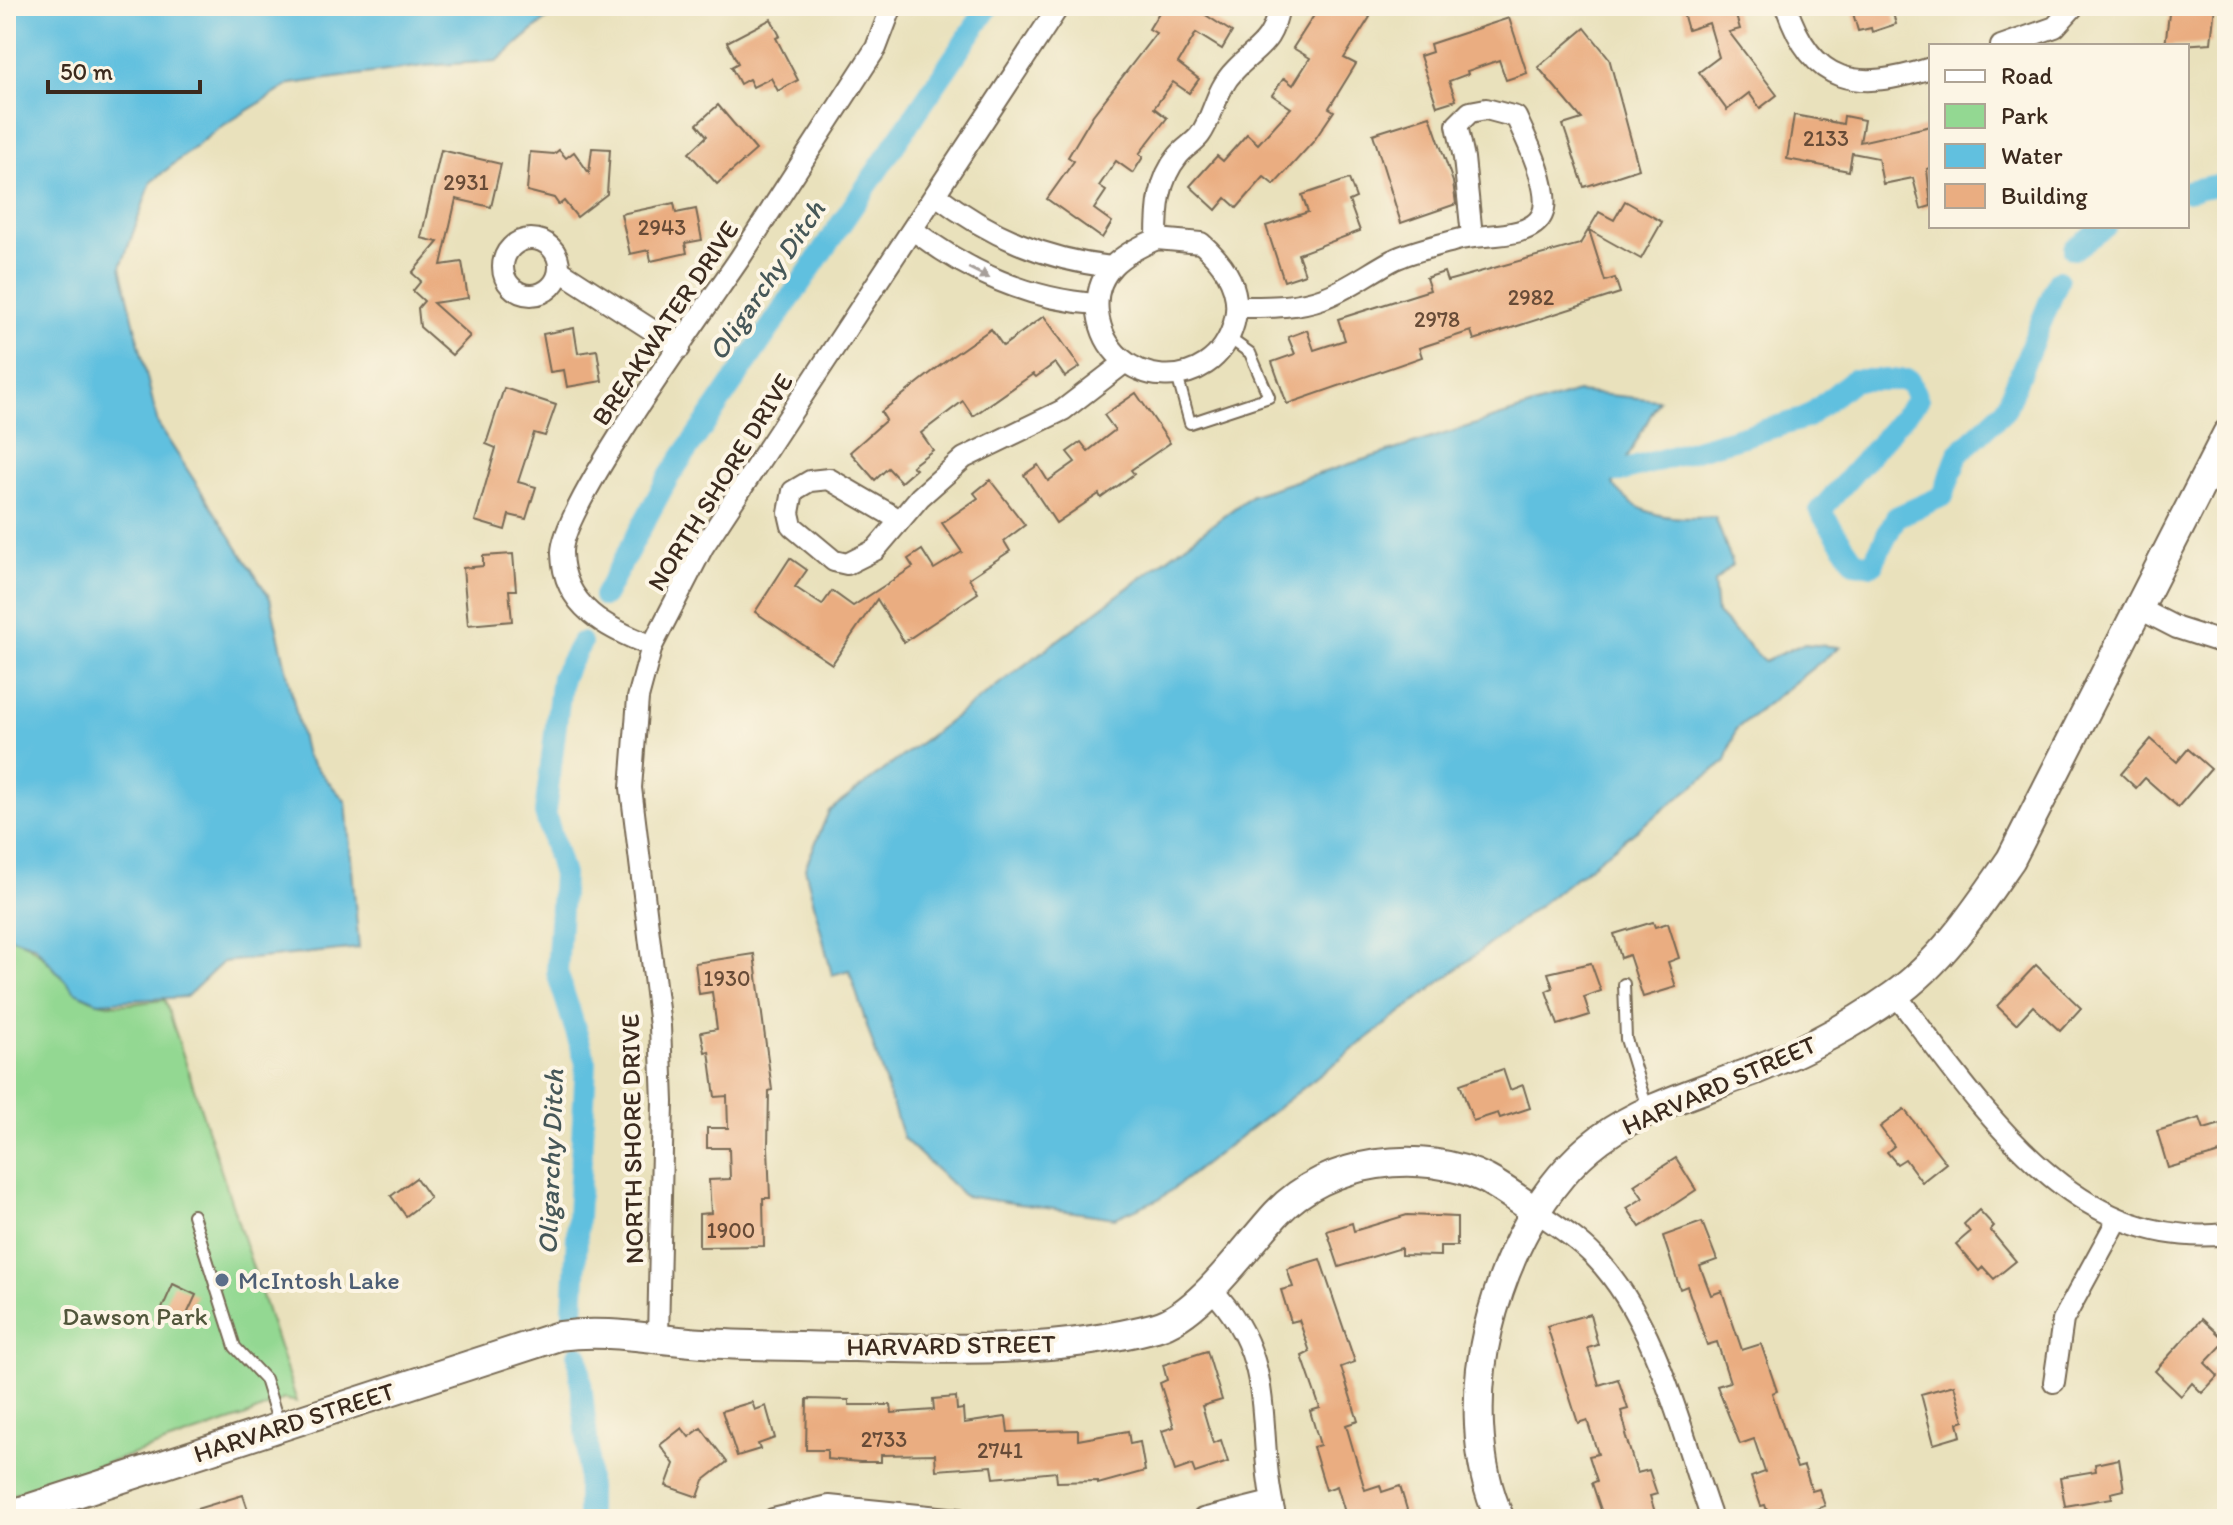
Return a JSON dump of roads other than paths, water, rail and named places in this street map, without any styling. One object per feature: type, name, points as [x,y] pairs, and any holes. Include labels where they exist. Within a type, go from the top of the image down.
[{"type":"street","name":"BREAKWATER DRIVE","points":[[652,646],[616,632],[595,619],[577,600],[566,583],[561,551],[567,526],[876,48],[892,6]]},
{"type":"street","name":"NORTH SHORE DRIVE","points":[[658,1338],[663,1102],[660,1041],[631,788],[638,698],[652,646],[703,547],[1059,6]]},
{"type":"street","points":[[1157,239],[1157,206],[1164,181],[1176,157],[1201,133],[1213,99],[1234,70],[1263,48],[1279,6]]},
{"type":"street","points":[[1786,6],[1796,36],[1809,55],[1834,73],[1858,81],[1886,82],[1929,69]]},
{"type":"street","points":[[2007,44],[2055,27],[2074,6]]},
{"type":"street","points":[[1239,307],[1282,307],[1323,298],[1396,258],[1472,236],[1507,233],[1530,226],[1541,218],[1545,207],[1535,157],[1516,117],[1497,110],[1470,112],[1457,125],[1464,158],[1472,236]]},
{"type":"street","points":[[936,195],[969,220],[1020,247],[1061,260],[1111,267]]},
{"type":"street","points":[[913,230],[948,256],[998,283],[1039,296],[1097,304]]},
{"type":"street","points":[[1157,239],[1201,243],[1228,272],[1239,307],[1225,346],[1201,369],[1177,375],[1149,373],[1124,363],[1105,339],[1097,304],[1101,279],[1111,267],[1127,252],[1157,239]]},
{"type":"street","points":[[559,270],[680,348]]},
{"type":"street","points":[[898,519],[829,479],[810,481],[793,491],[789,513],[792,526],[801,535],[834,561],[847,564],[875,550],[898,519],[964,458],[1063,410],[1124,363]]},
{"type":"street","name":"HARVARD STREET","points":[[6,1516],[53,1511],[280,1426],[559,1336],[620,1333],[658,1338],[858,1348],[1031,1348],[1160,1327],[1212,1290],[1288,1203],[1326,1180],[1369,1165],[1413,1161],[1444,1165],[1485,1178],[1537,1212],[1564,1173],[1600,1139],[1648,1111],[1761,1068],[1830,1036],[1896,995],[1970,918],[2011,859],[2227,434]]},
{"type":"street","points":[[2140,609],[2177,628],[2227,644]]},
{"type":"street","points":[[1896,995],[1984,1109],[2037,1167],[2118,1219],[2168,1235],[2227,1234]]},
{"type":"street","points":[[1500,1519],[1482,1457],[1480,1388],[1484,1347],[1496,1294],[1537,1212],[1596,1257],[1628,1302],[1650,1345],[1712,1519]]},
{"type":"street","points":[[2054,1382],[2063,1320],[2118,1219]]},
{"type":"street","points":[[1203,1519],[1274,1510],[1261,1378],[1250,1342],[1231,1310],[1212,1290]]},
{"type":"street","points":[[773,1519],[829,1506],[959,1519]]},
{"type":"lane","points":[[1177,375],[1190,423],[1269,397],[1250,353],[1229,338]]},
{"type":"lane","points":[[1624,984],[1626,1039],[1648,1111]]},
{"type":"lane","points":[[193,1215],[235,1347],[265,1379],[280,1426]]},
{"type":"water","points":[[6,6],[562,6],[497,61],[424,66],[291,84],[219,128],[151,182],[121,267],[158,424],[270,598],[306,756],[346,802],[359,948],[223,962],[186,997],[98,1002],[75,992],[34,945],[6,936]]},
{"type":"water","points":[[1577,392],[1659,400],[1613,484],[1634,504],[1658,515],[1715,517],[1733,565],[1714,582],[1717,614],[1764,661],[1803,644],[1839,647],[1736,729],[1726,761],[1161,1198],[1115,1218],[964,1196],[903,1138],[849,970],[832,975],[805,868],[829,811],[1252,495]]},
{"type":"waterway","name":"Oligarchy Ditch","points":[[604,596],[668,478],[989,6]]},
{"type":"waterway","points":[[2189,191],[2227,183]]},
{"type":"waterway","points":[[2074,249],[2103,228]]},
{"type":"waterway","points":[[1619,472],[1806,418],[1853,380],[1909,380],[1918,400],[1820,511],[1855,562],[1872,565],[1896,517],[1943,496],[1958,454],[2005,410],[2058,281]]},
{"type":"waterway","name":"Oligarchy Ditch","points":[[573,1313],[586,1063],[557,972],[563,875],[545,813],[562,677],[581,643]]},
{"type":"waterway","name":"Oligarchy Ditch","points":[[578,1355],[588,1449],[588,1519]]},
{"type":"place","name":"McIntosh Lake","points":[[222,1280]]},
{"type":"park label","name":"Dawson Park","points":[[135,1316]]}]
